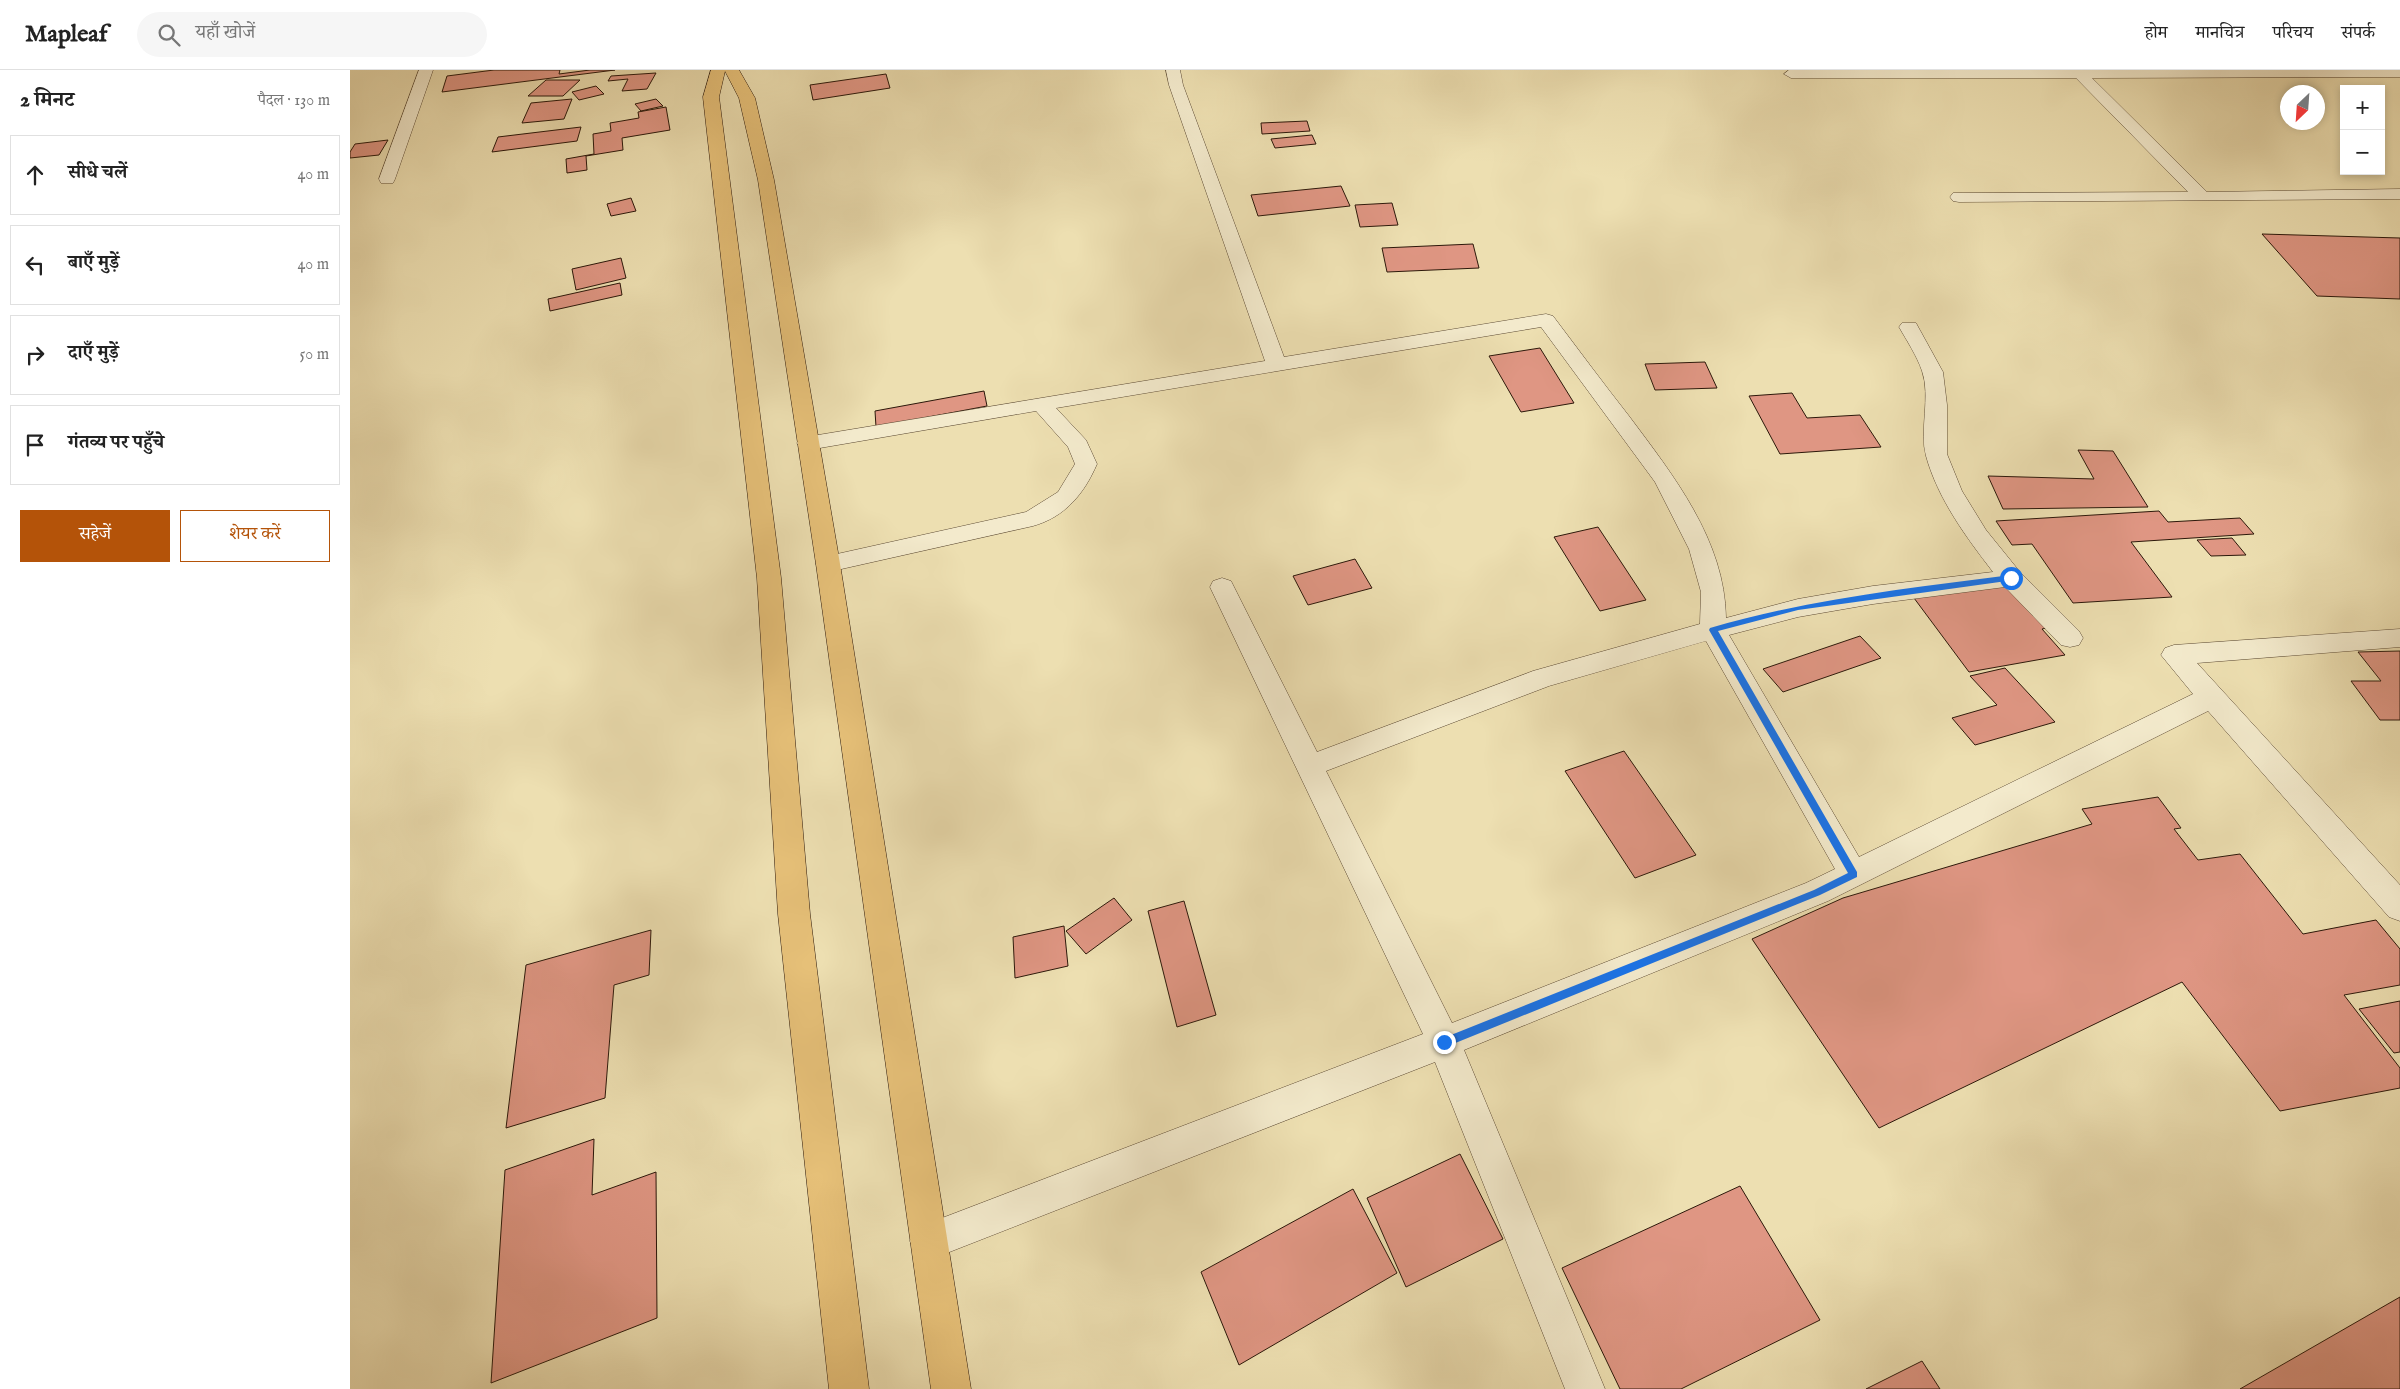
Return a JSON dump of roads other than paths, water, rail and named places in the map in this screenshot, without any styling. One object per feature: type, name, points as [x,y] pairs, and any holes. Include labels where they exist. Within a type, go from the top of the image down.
[{"type":"main road","points":[[718,70],[710,97],[769,578],[794,914],[848,1389]]},
{"type":"main road","points":[[732,70],[747,98],[766,180],[828,564],[951,1389]]},
{"type":"street","points":[[387,179],[426,70]]},
{"type":"street","points":[[1172,70],[1176,86],[1277,364]]},
{"type":"street","points":[[1791,74],[2078,72],[2400,73]]},
{"type":"street","points":[[2078,72],[2204,197]]},
{"type":"street","points":[[1959,197],[2204,197],[2400,194]]},
{"type":"street","points":[[808,443],[1546,320],[1664,480],[1701,549],[1713,592],[1713,630],[1854,875]]},
{"type":"street","points":[[1909,327],[1933,372],[1936,405],[1936,454],[1947,482],[1978,535],[2011,578],[2070,638]]},
{"type":"street","points":[[828,564],[1033,518],[1055,508],[1076,489],[1086,464],[1078,445],[1041,404]]},
{"type":"street","points":[[1309,766],[1542,678],[1713,630],[1798,608],[1873,595],[2011,578]]},
{"type":"street","points":[[1222,587],[1444,1042],[1585,1389]]},
{"type":"street","points":[[2400,638],[2174,655],[2400,908]]},
{"type":"street","points":[[929,1241],[1444,1042],[1817,892],[2212,697]]}]
